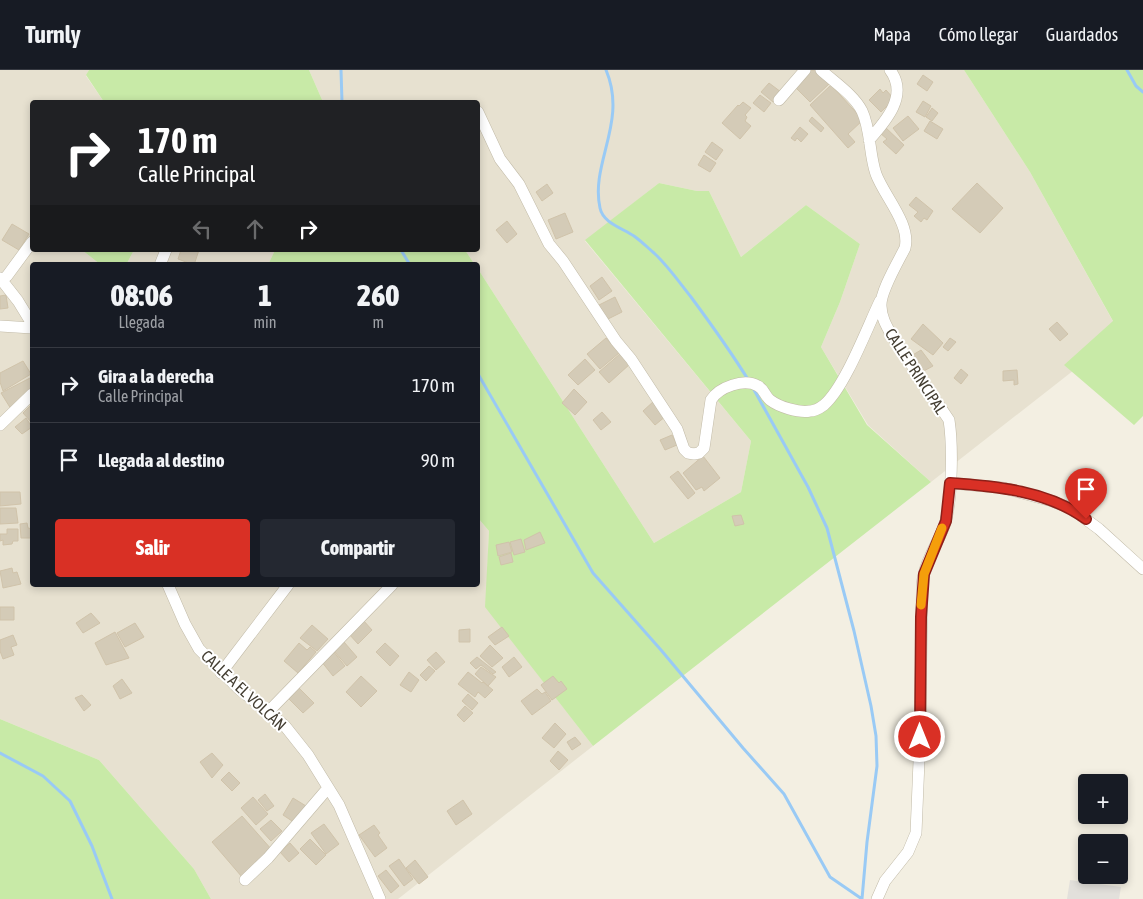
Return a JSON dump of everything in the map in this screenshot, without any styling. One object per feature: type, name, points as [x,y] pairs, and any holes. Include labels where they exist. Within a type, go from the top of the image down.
[{"type":"street","points":[[779,100],[805,70]]},
{"type":"street","points":[[480,116],[500,159],[519,184],[549,244],[563,261],[616,342],[631,359],[677,429],[684,449],[688,453],[694,454],[704,448],[708,407],[711,400],[714,394],[724,388],[739,384],[758,385],[771,401],[802,411],[811,412],[825,404],[846,375],[905,248],[906,237],[901,222],[877,175],[862,111],[821,70]]},
{"type":"street","points":[[869,140],[880,128],[896,101],[896,83],[890,70]]},
{"type":"street","points":[[30,245],[7,276],[1,279],[30,321]]},
{"type":"street","name":"CALLE PRINCIPAL","points":[[877,899],[885,881],[914,843],[916,833],[920,737],[922,593],[927,565],[946,521],[950,483],[951,436],[948,420],[885,323],[881,306],[882,297]]},
{"type":"street","points":[[0,326],[30,328]]},
{"type":"street","points":[[0,425],[30,396]]},
{"type":"street","points":[[950,483],[1004,488],[1052,501],[1072,509],[1099,529],[1143,569]]},
{"type":"street","name":"CALLE A EL VOLCÁN","points":[[169,587],[196,645],[221,673],[288,730],[308,756],[339,805],[380,899]]},
{"type":"street","points":[[221,673],[286,587]]},
{"type":"street","points":[[268,712],[390,587]]},
{"type":"street","points":[[245,880],[268,858],[328,788]]},
{"type":"shaded area","points":[[0,70],[89,70],[86,76],[103,100],[30,100],[30,252],[85,252],[97,262],[30,262],[30,587],[480,587],[480,520],[489,531],[486,607],[593,746],[398,899],[211,899],[194,869],[99,760],[0,719]]},
{"type":"shaded area","points":[[309,70],[964,70],[1030,172],[1120,334],[931,482],[868,425],[821,347],[840,302],[860,244],[806,205],[741,257],[709,191],[697,191],[659,183],[585,241],[751,441],[741,492],[654,543],[480,272],[480,262],[473,262],[466,252],[480,252],[480,100],[322,100]]},
{"type":"shaded area","points":[[133,252],[274,252],[269,262],[128,262]]},
{"type":"shaded area","points":[[1070,880],[1078,881],[1078,884],[1121,887],[1119,899],[1067,899]]},
{"type":"green space","points":[[89,70],[309,70],[322,100],[103,100],[86,75]]},
{"type":"green space","points":[[964,70],[1143,70],[1143,416],[1134,425],[1064,365],[1113,321],[1030,172]]},
{"type":"green space","points":[[659,183],[697,191],[709,191],[741,257],[806,205],[860,244],[840,302],[821,347],[867,425],[931,482],[593,746],[485,607],[489,531],[480,520],[480,272],[654,543],[741,492],[751,441],[585,240]]},
{"type":"green space","points":[[85,252],[133,252],[128,262],[97,262]]},
{"type":"green space","points":[[274,252],[466,252],[473,262],[269,262]]},
{"type":"green space","points":[[0,719],[99,760],[194,869],[211,899],[0,899]]},
{"type":"building","points":[[810,70],[816,70],[829,84],[810,102],[794,86]]},
{"type":"building","points":[[923,75],[933,82],[927,91],[917,84]]},
{"type":"building","points":[[769,83],[781,92],[773,102],[761,92]]},
{"type":"building","points":[[831,85],[863,120],[848,134],[855,142],[848,148],[810,105]]},
{"type":"building","points":[[880,89],[883,93],[886,90],[894,99],[881,112],[869,100]]},
{"type":"building","points":[[760,95],[771,103],[764,112],[753,103]]},
{"type":"building","points":[[923,101],[931,106],[925,117],[916,112]]},
{"type":"building","points":[[743,102],[751,108],[745,115],[747,117],[745,121],[751,126],[740,139],[722,123]]},
{"type":"building","points":[[932,108],[938,113],[932,121],[926,117]]},
{"type":"building","points":[[908,116],[919,129],[903,141],[893,128]]},
{"type":"building","points":[[812,117],[824,128],[821,132],[809,121]]},
{"type":"building","points":[[930,121],[943,129],[937,139],[924,131]]},
{"type":"building","points":[[800,127],[808,134],[801,142],[797,138],[795,141],[791,138]]},
{"type":"building","points":[[885,127],[904,145],[896,154],[883,142],[887,139],[880,133]]},
{"type":"building","points":[[712,142],[723,150],[716,160],[705,152]]},
{"type":"building","points":[[704,155],[716,163],[710,172],[698,165]]},
{"type":"building","points":[[977,183],[1003,208],[980,233],[952,209]]},
{"type":"building","points":[[547,184],[553,193],[542,201],[536,192]]},
{"type":"building","points":[[916,197],[933,211],[927,220],[924,218],[921,222],[914,216],[918,212],[909,205]]},
{"type":"building","points":[[565,213],[573,232],[556,239],[548,220]]},
{"type":"building","points":[[507,221],[517,234],[507,243],[496,230]]},
{"type":"building","points":[[12,224],[29,234],[19,250],[2,240]]},
{"type":"building","points":[[180,252],[198,252],[195,262],[186,262],[178,259]]},
{"type":"building","points":[[602,277],[612,291],[599,300],[590,286]]},
{"type":"building","points":[[6,295],[8,308],[0,309],[0,296]]},
{"type":"building","points":[[615,297],[622,312],[606,320],[599,305]]},
{"type":"building","points":[[1057,322],[1068,334],[1060,341],[1049,329]]},
{"type":"building","points":[[923,324],[943,343],[933,355],[911,339]]},
{"type":"building","points":[[606,338],[619,353],[600,369],[587,354]]},
{"type":"building","points":[[950,338],[956,342],[948,351],[943,347]]},
{"type":"building","points":[[921,350],[933,366],[920,373],[911,356]]},
{"type":"building","points":[[621,353],[630,364],[609,383],[599,372]]},
{"type":"building","points":[[585,359],[595,370],[578,385],[568,375]]},
{"type":"building","points":[[23,361],[30,375],[3,391],[0,373]]},
{"type":"building","points":[[961,369],[968,375],[961,384],[954,378]]},
{"type":"building","points":[[1017,370],[1018,384],[1014,385],[1014,380],[1003,381],[1003,371]]},
{"type":"building","points":[[30,378],[30,391],[11,409],[1,393]]},
{"type":"building","points":[[574,389],[587,402],[575,415],[562,403]]},
{"type":"building","points":[[654,401],[666,416],[655,425],[643,411]]},
{"type":"building","points":[[30,406],[30,421],[23,413]]},
{"type":"building","points":[[602,412],[611,422],[601,430],[593,420]]},
{"type":"building","points":[[26,418],[30,424],[30,428],[22,434],[15,427]]},
{"type":"building","points":[[672,435],[677,445],[665,450],[660,440]]},
{"type":"building","points":[[703,456],[720,478],[704,491],[702,487],[696,490],[683,473]]},
{"type":"building","points":[[678,471],[695,493],[688,499],[670,477]]},
{"type":"building","points":[[0,492],[20,492],[21,504],[0,506]]},
{"type":"building","points":[[0,508],[16,508],[18,523],[0,524]]},
{"type":"building","points":[[741,515],[744,524],[735,526],[732,516]]},
{"type":"building","points":[[27,523],[28,528],[30,528],[30,538],[21,538],[20,524]]},
{"type":"building","points":[[7,529],[18,529],[18,541],[3,545],[3,540],[0,541],[0,534],[7,534]]},
{"type":"building","points":[[540,532],[545,543],[526,550],[524,540]]},
{"type":"building","points":[[521,539],[525,552],[514,555],[510,542]]},
{"type":"building","points":[[509,542],[512,552],[498,556],[496,545]]},
{"type":"building","points":[[511,553],[513,562],[501,565],[499,557]]},
{"type":"building","points":[[12,568],[13,573],[17,572],[21,584],[3,588],[0,571]]},
{"type":"building","points":[[0,607],[14,607],[14,620],[0,620]]},
{"type":"building","points":[[91,613],[100,623],[83,633],[76,623]]},
{"type":"building","points":[[363,620],[372,630],[358,644],[349,634]]},
{"type":"building","points":[[135,623],[144,637],[125,647],[117,633]]},
{"type":"building","points":[[312,625],[328,639],[317,651],[300,638]]},
{"type":"building","points":[[502,627],[509,636],[495,645],[488,637]]},
{"type":"building","points":[[470,629],[470,642],[459,642],[459,630]]},
{"type":"building","points":[[115,632],[129,658],[106,665],[95,643]]},
{"type":"building","points":[[13,635],[17,645],[11,647],[14,655],[3,659],[0,651],[0,640]]},
{"type":"building","points":[[344,642],[357,657],[347,666],[334,651]]},
{"type":"building","points":[[299,643],[307,650],[310,647],[316,652],[298,673],[284,661]]},
{"type":"building","points":[[385,643],[399,656],[390,666],[376,652]]},
{"type":"building","points":[[490,645],[503,658],[492,667],[480,656]]},
{"type":"building","points":[[333,651],[345,666],[333,676],[321,661]]},
{"type":"building","points":[[436,652],[445,662],[436,670],[427,660]]},
{"type":"building","points":[[477,657],[496,672],[493,674],[481,665],[476,669],[470,663]]},
{"type":"building","points":[[514,657],[522,667],[509,677],[502,667]]},
{"type":"building","points":[[429,666],[435,671],[426,681],[420,675]]},
{"type":"building","points":[[481,667],[496,677],[488,686],[475,674]]},
{"type":"building","points":[[409,672],[419,680],[411,692],[400,685]]},
{"type":"building","points":[[468,672],[493,690],[485,698],[478,692],[475,697],[458,684]]},
{"type":"building","points":[[361,676],[377,691],[361,707],[346,692]]},
{"type":"building","points":[[553,676],[559,683],[561,681],[567,689],[552,700],[541,685]]},
{"type":"building","points":[[122,679],[132,693],[120,699],[113,686]]},
{"type":"building","points":[[298,687],[314,703],[303,713],[287,697]]},
{"type":"building","points":[[537,689],[542,694],[545,692],[551,701],[532,715],[521,701]]},
{"type":"building","points":[[468,694],[478,703],[472,710],[462,701]]},
{"type":"building","points":[[82,695],[91,705],[84,711],[75,698]]},
{"type":"building","points":[[465,706],[473,713],[464,722],[457,715]]},
{"type":"building","points":[[555,723],[566,734],[554,748],[542,738]]},
{"type":"building","points":[[575,737],[581,744],[572,750],[567,742]]},
{"type":"building","points":[[558,751],[568,760],[559,770],[550,761]]},
{"type":"building","points":[[212,753],[223,765],[212,778],[200,762]]},
{"type":"building","points":[[229,772],[240,783],[232,791],[221,780]]},
{"type":"building","points":[[265,794],[274,806],[267,811],[258,800]]},
{"type":"building","points":[[253,797],[268,814],[256,825],[241,808]]},
{"type":"building","points":[[293,798],[306,806],[295,823],[283,815]]},
{"type":"building","points":[[463,800],[472,814],[456,825],[447,811]]},
{"type":"building","points":[[242,816],[272,850],[242,877],[212,842]]},
{"type":"building","points":[[271,820],[282,831],[271,841],[260,829]]},
{"type":"building","points":[[324,824],[339,844],[326,854],[311,833]]},
{"type":"building","points":[[374,825],[387,848],[375,857],[359,835]]},
{"type":"building","points":[[310,839],[326,855],[316,865],[300,849]]},
{"type":"building","points":[[290,843],[299,853],[289,862],[280,852]]},
{"type":"building","points":[[399,859],[413,879],[404,886],[389,866]]},
{"type":"building","points":[[415,860],[428,877],[419,884],[406,868]]},
{"type":"building","points":[[386,870],[399,886],[391,893],[378,876]]},
{"type":"waterway","points":[[341,70],[342,100]]},
{"type":"waterway","points":[[606,70],[612,89],[613,107],[598,191],[602,213],[614,225],[639,240],[664,263],[706,317],[749,381]]},
{"type":"waterway","points":[[1127,70],[1136,86],[1143,92]]},
{"type":"waterway","points":[[402,252],[408,262]]},
{"type":"waterway","points":[[480,377],[593,573],[784,794],[830,877],[862,899]]},
{"type":"waterway","points":[[753,388],[808,487],[827,528],[871,706],[876,736],[877,766],[862,899]]},
{"type":"waterway","points":[[0,753],[43,776],[70,801],[92,846],[112,899]]},
{"type":"slow traffic","points":[[921,605],[924,574],[942,528]]},
{"type":"route","points":[[920,737],[921,617],[924,574],[946,521],[950,483],[1004,488],[1052,501],[1072,509],[1086,519]]}]
